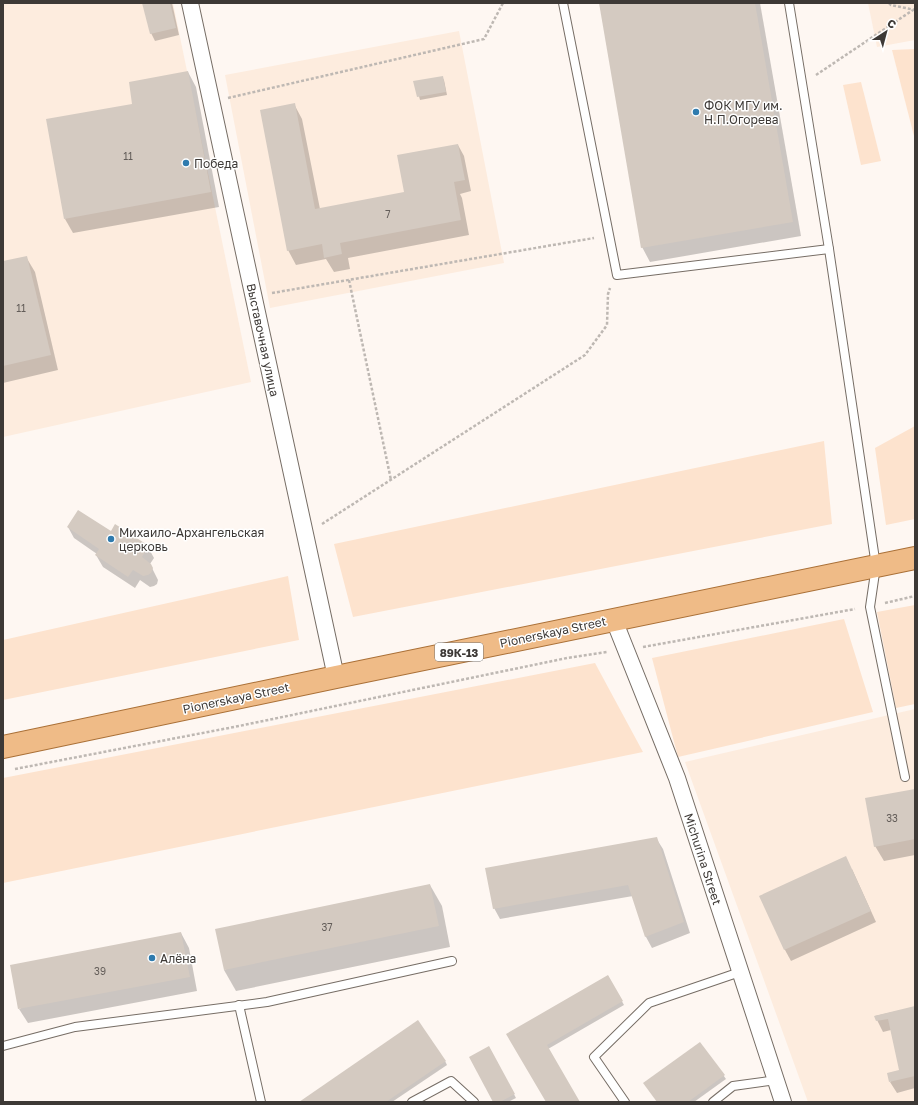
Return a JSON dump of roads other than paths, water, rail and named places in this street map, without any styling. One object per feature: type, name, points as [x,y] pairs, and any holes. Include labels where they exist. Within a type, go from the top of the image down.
[{"type":"main road","name":"Pionerskaya Street","points":[[3,747],[915,558]]},
{"type":"street","name":"Выставочная улица","points":[[190,3],[336,677]]},
{"type":"street","name":"Michurina Street","points":[[614,620],[676,778],[783,1102]]},
{"type":"lane","points":[[564,3],[617,275],[829,249]]},
{"type":"lane","points":[[789,3],[829,249],[876,566],[870,607],[905,777]]},
{"type":"lane","points":[[3,1046],[75,1027],[268,1002],[452,961]]},
{"type":"lane","points":[[625,1102],[594,1057],[649,1003],[740,972]]},
{"type":"lane","points":[[239,1005],[261,1102]]},
{"type":"lane","points":[[713,1102],[733,1086],[776,1080]]},
{"type":"lane","points":[[412,1102],[451,1081],[474,1102]]},
{"type":"place","name":"ФОК МГУ им. Н.П.Огорева","points":[[696,112]]},
{"type":"place","name":"Победа","points":[[186,163]]},
{"type":"place","name":"Михаило-Архангельская церковь","points":[[111,539]]},
{"type":"place","name":"Алёна","points":[[152,958]]}]
